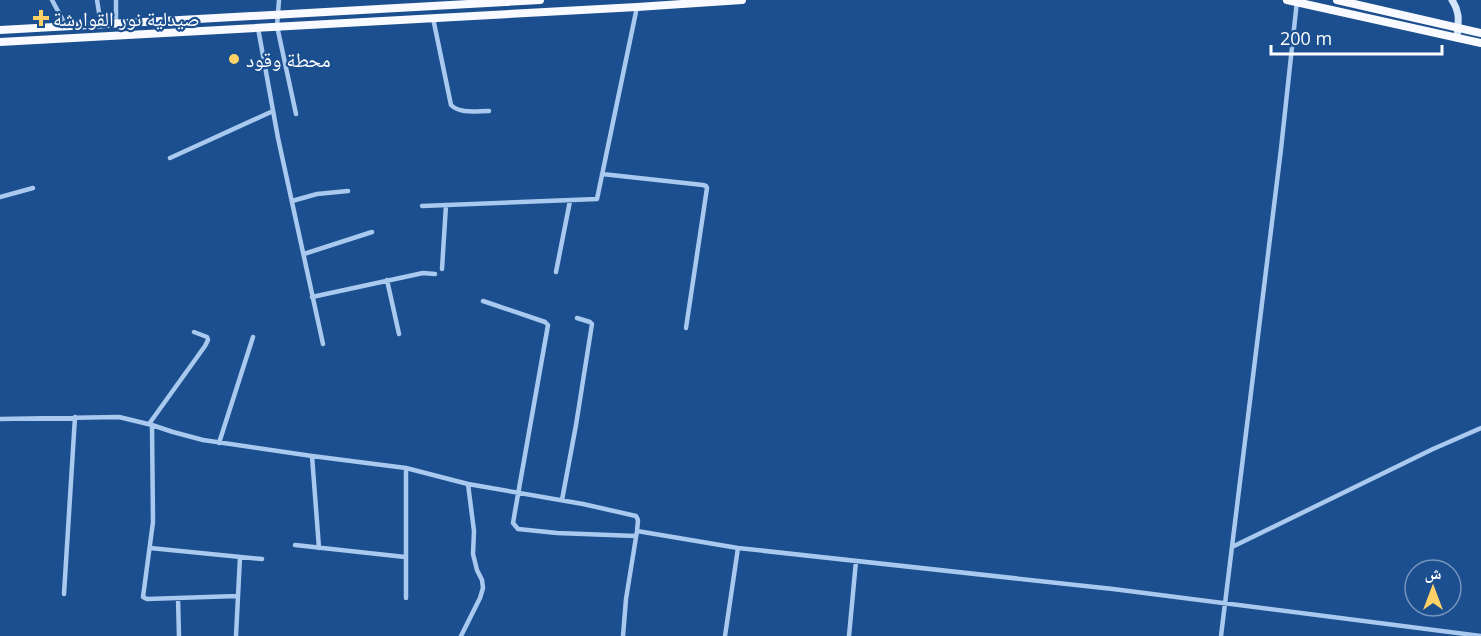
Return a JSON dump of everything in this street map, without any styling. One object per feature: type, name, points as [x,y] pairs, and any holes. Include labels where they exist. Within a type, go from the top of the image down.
[{"type":"highway","points":[[0,30],[278,16],[470,2],[540,0]]},
{"type":"highway","points":[[0,42],[433,18],[615,4],[637,7],[742,0]]},
{"type":"highway","points":[[1287,0],[1481,43]]},
{"type":"highway","points":[[1337,0],[1481,33]]},
{"type":"main road","points":[[1452,0],[1459,16],[1457,38]]},
{"type":"street","points":[[52,0],[66,26]]},
{"type":"street","points":[[97,0],[101,25]]},
{"type":"street","points":[[116,24],[117,0]]},
{"type":"street","points":[[279,0],[277,26],[296,114]]},
{"type":"street","points":[[1221,636],[1297,1]]},
{"type":"street","points":[[422,206],[597,199],[637,7]]},
{"type":"street","points":[[433,18],[451,105],[459,111],[489,111]]},
{"type":"street","points":[[258,28],[291,201],[323,344]]},
{"type":"street","points":[[170,158],[273,111]]},
{"type":"street","points":[[602,174],[706,186],[686,328]]},
{"type":"street","points":[[0,197],[33,188]]},
{"type":"street","points":[[291,201],[317,194],[348,191]]},
{"type":"street","points":[[556,272],[570,201]]},
{"type":"street","points":[[442,269],[446,205]]},
{"type":"street","points":[[304,254],[372,232]]},
{"type":"street","points":[[312,297],[423,273],[435,274]]},
{"type":"street","points":[[387,280],[399,334]]},
{"type":"street","points":[[483,301],[548,325],[513,523],[518,530],[557,533],[636,533],[738,548],[1101,588],[1481,636]]},
{"type":"street","points":[[562,500],[592,324],[577,318]]},
{"type":"street","points":[[194,332],[207,337],[208,340],[151,424],[153,522],[143,597],[147,599],[237,596]]},
{"type":"street","points":[[219,443],[252,338]]},
{"type":"street","points":[[64,594],[75,417]]},
{"type":"street","points":[[0,418],[119,417],[219,443],[406,468],[468,484],[562,500],[636,516],[638,520],[623,636]]},
{"type":"street","points":[[1232,547],[1433,448],[1481,428]]},
{"type":"street","points":[[312,456],[319,548]]},
{"type":"street","points":[[406,468],[406,598]]},
{"type":"street","points":[[461,636],[483,588],[483,580],[477,570],[473,554],[474,531],[468,484]]},
{"type":"street","points":[[295,545],[405,557]]},
{"type":"street","points":[[150,548],[262,559]]},
{"type":"street","points":[[724,636],[738,548]]},
{"type":"street","points":[[236,636],[240,557]]},
{"type":"street","points":[[849,636],[856,561]]},
{"type":"street","points":[[178,598],[178,636]]},
{"type":"place","name":"صيدلية نور القوارشة","points":[[41,18]]},
{"type":"place","name":"محطة وقود","points":[[234,59]]}]
